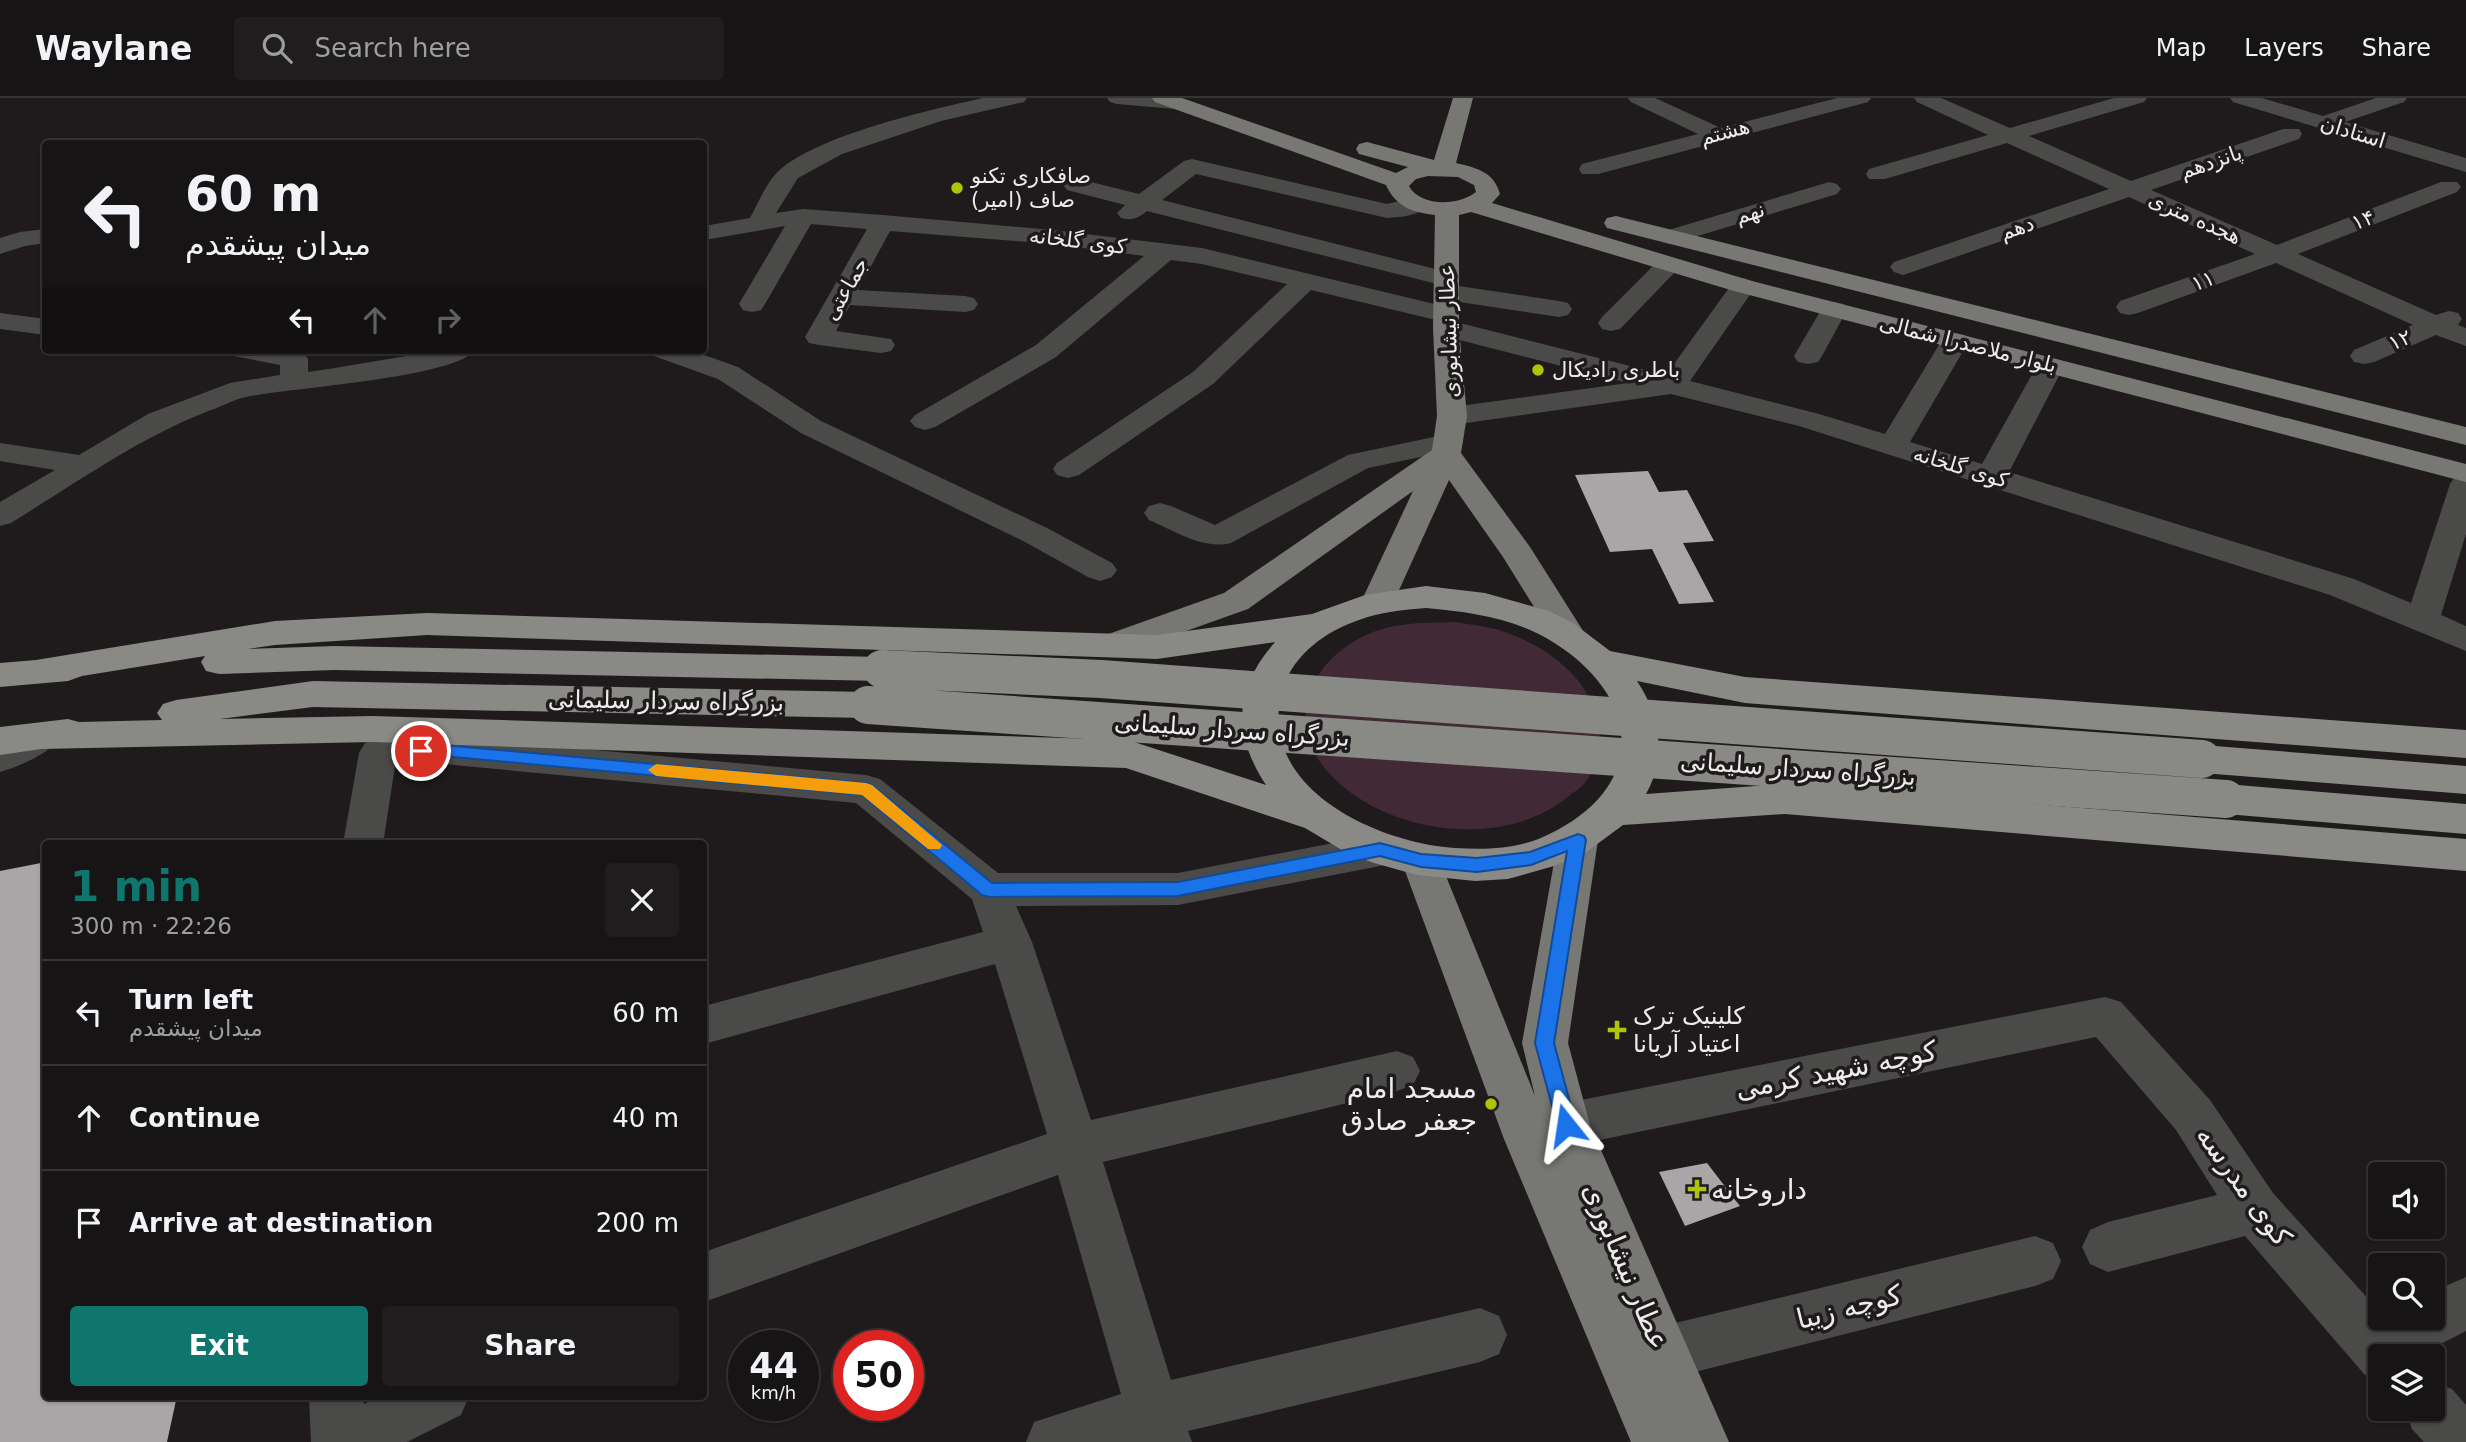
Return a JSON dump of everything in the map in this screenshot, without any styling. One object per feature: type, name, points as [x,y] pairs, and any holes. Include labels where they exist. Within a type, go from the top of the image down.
[{"type":"highway","points":[[1426,597],[1476,600],[1524,613],[1568,634],[1603,662],[1629,697],[1641,735],[1637,774],[1616,811],[1578,840],[1531,858],[1477,865],[1400,855],[1346,835],[1317,817],[1284,784],[1265,748],[1259,712],[1268,677],[1288,648],[1319,624],[1347,611],[1378,602],[1426,597]]},
{"type":"highway","points":[[42,670],[275,633],[427,624],[1157,647],[1319,624]]},
{"type":"highway","points":[[1128,754],[1160,730],[1177,697],[1173,664],[1157,647]]},
{"type":"highway","name":"بزرگراه سردار سلیمانی","points":[[0,676],[42,670],[334,658],[882,670],[1101,679],[2466,780]]},
{"type":"highway","points":[[1603,662],[1745,690],[2466,744]]},
{"type":"highway","points":[[1745,690],[1730,704],[1728,737],[1748,772],[1785,799]]},
{"type":"highway","name":"بزرگراه سردار سلیمانی","points":[[0,741],[270,698],[313,694],[868,705],[2226,799],[2466,819]]},
{"type":"highway","points":[[42,736],[373,729],[1014,748],[1128,754],[1317,817]]},
{"type":"highway","points":[[1616,811],[1785,799],[2466,855]]},
{"type":"main road","points":[[1439,169],[1463,98]]},
{"type":"main road","points":[[1168,100],[1398,182]]},
{"type":"main road","points":[[1325,134],[1377,153],[1474,175],[1485,182],[1470,201],[1417,204],[1397,190],[1398,182],[1413,172],[1439,169]]},
{"type":"main road","name":"بلوار ملاصدرا شمالی","points":[[1470,201],[1671,237],[2466,436]]},
{"type":"main road","name":"بلوار ملاصدرا شمالی","points":[[1470,201],[1743,286],[2466,473]]},
{"type":"main road","name":"عطار نیشابوری","points":[[1378,602],[1449,438],[1446,304],[1470,201]]},
{"type":"main road","points":[[1115,644],[1236,601],[1449,438],[1568,634]]},
{"type":"main road","name":"عطار نیشابوری","points":[[1578,840],[1545,1043],[1566,1125],[1701,1442]]},
{"type":"main road","name":"عطار نیشابوری","points":[[1400,855],[1528,1139],[1659,1442]]},
{"type":"street","points":[[759,223],[788,174],[811,160],[929,119],[1017,98]]},
{"type":"street","points":[[1117,98],[1168,100]]},
{"type":"street","points":[[1638,98],[1716,134]]},
{"type":"street","name":"هشتم","points":[[1590,169],[1861,98]]},
{"type":"street","name":"هجده متری","points":[[1924,98],[2466,338]]},
{"type":"street","points":[[1877,174],[2137,98]]},
{"type":"street","name":"استادان","points":[[2240,98],[2466,165]]},
{"type":"street","points":[[2322,123],[2397,98]]},
{"type":"street","name":"پانزدهم","points":[[2131,189],[2291,134]]},
{"type":"street","points":[[1101,243],[1142,202],[1192,166],[1387,211],[1405,209],[1417,204]]},
{"type":"street","points":[[1075,185],[1142,202],[1446,304],[1559,309]]},
{"type":"street","name":"۱۴","points":[[2277,254],[2449,187]]},
{"type":"street","name":"نهم","points":[[1671,237],[1829,189]]},
{"type":"street","name":"دهم","points":[[1903,267],[2131,189]]},
{"type":"street","points":[[752,304],[803,216]]},
{"type":"street","name":"کوی گلخانه","points":[[707,232],[803,216],[1101,243],[1202,256],[1307,280],[1446,304],[1672,385],[1810,420],[2343,587],[2466,639]]},
{"type":"street","name":"جماعتی","points":[[881,345],[819,337],[883,222]]},
{"type":"street","points":[[10,243],[42,237]]},
{"type":"street","points":[[925,421],[1046,351],[1166,251]]},
{"type":"street","name":"۱۱","points":[[2129,307],[2277,254]]},
{"type":"street","points":[[1611,323],[1668,264]]},
{"type":"street","points":[[1068,469],[1203,377],[1307,280]]},
{"type":"street","points":[[1160,513],[1210,535],[1220,536],[1359,461],[1672,385],[1743,286]]},
{"type":"street","points":[[842,297],[965,304]]},
{"type":"street","points":[[1808,356],[1833,310]]},
{"type":"street","name":"۱۲","points":[[2364,356],[2466,312]]},
{"type":"street","points":[[0,321],[42,326]]},
{"type":"street","points":[[1893,446],[1955,341]]},
{"type":"street","points":[[266,354],[293,359],[295,383]]},
{"type":"street","points":[[0,516],[158,420],[240,389],[368,373],[450,354]]},
{"type":"street","points":[[675,354],[728,373],[811,427],[1036,535],[1100,570]]},
{"type":"street","points":[[1991,477],[2050,366]]},
{"type":"street","points":[[0,452],[83,465]]},
{"type":"street","points":[[2422,620],[2466,484]]},
{"type":"street","points":[[0,758],[42,736]]},
{"type":"street","points":[[364,840],[378,754],[443,750],[866,789],[989,890],[1010,942],[1076,1146],[1159,1427]]},
{"type":"street","points":[[989,890],[1178,889],[1400,855]]},
{"type":"street","points":[[707,1023],[1010,942]]},
{"type":"street","name":"کوچه شهید کرمی","points":[[1566,1125],[2105,1016]]},
{"type":"street","name":"کوی مدرسه","points":[[2105,1016],[2193,1115],[2255,1210],[2373,1344]]},
{"type":"street","points":[[707,1276],[1076,1146],[1397,1071]]},
{"type":"street","points":[[2108,1247],[2255,1210]]},
{"type":"street","name":"کوچه زیبا","points":[[1663,1353],[2035,1261]]},
{"type":"street","points":[[2394,1344],[2466,1303]]},
{"type":"street","points":[[1054,1442],[1159,1427],[1479,1335]]},
{"type":"street","points":[[335,1400],[339,1442]]},
{"type":"street","points":[[346,1442],[434,1400]]},
{"type":"street","points":[[2443,1421],[2462,1442]]},
{"type":"shaded area","points":[[1455,622],[1496,629],[1536,646],[1566,668],[1589,696],[1599,731],[1599,751],[1595,764],[1583,785],[1543,813],[1513,824],[1480,829],[1446,828],[1412,822],[1380,810],[1352,793],[1328,772],[1314,752],[1307,732],[1306,711],[1310,692],[1319,674],[1333,658],[1350,644],[1381,629]]},
{"type":"building","points":[[1648,471],[1659,492],[1687,490],[1714,541],[1683,543],[1714,602],[1679,604],[1652,549],[1610,552],[1575,475]]},
{"type":"building","points":[[42,863],[42,1400],[176,1400],[167,1442],[0,1442],[0,871]]},
{"type":"building","name":"داروخانه","points":[[1707,1163],[1740,1206],[1685,1226],[1659,1172]]},
{"type":"slow traffic","points":[[656,770],[866,789],[934,845]]},
{"type":"place","name":"صافکاری تکنو صاف (امیر)","points":[[957,188]]},
{"type":"place","name":"باطری رادیکال","points":[[1538,370]]},
{"type":"place","name":"کلینیک ترک اعتیاد آریانا","points":[[1617,1030]]},
{"type":"place","name":"مسجد امام جعفر صادق","points":[[1491,1104]]},
{"type":"place","name":"داروخانه","points":[[1697,1189]]},
{"type":"route","points":[[421,751],[443,750],[866,789],[989,890],[1178,889],[1380,850],[1421,860],[1477,865],[1531,858],[1578,840],[1545,1043],[1566,1125]]}]
